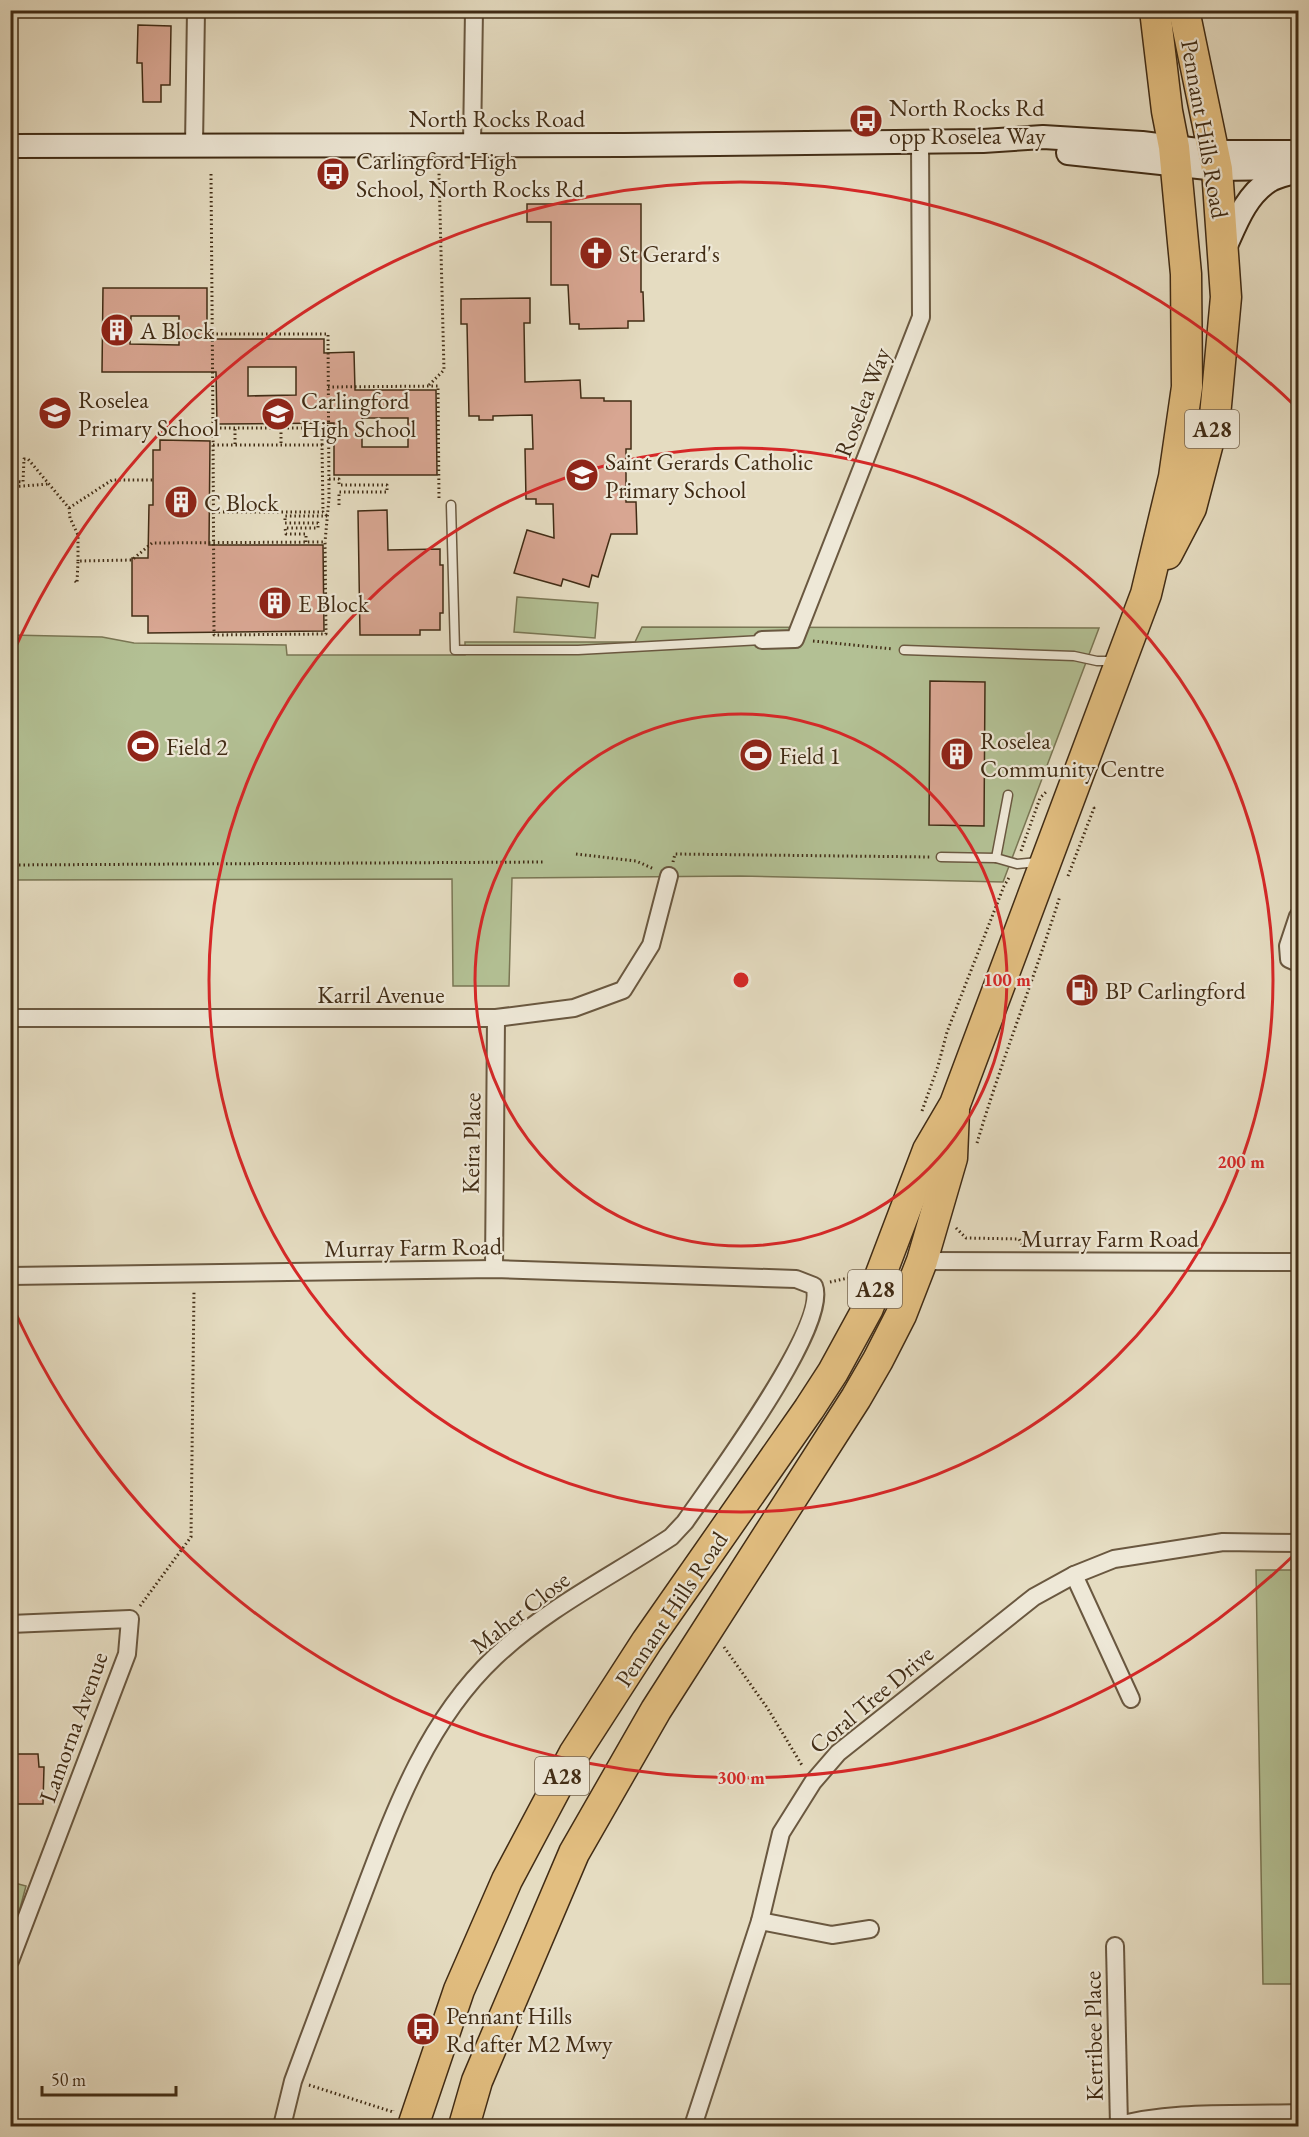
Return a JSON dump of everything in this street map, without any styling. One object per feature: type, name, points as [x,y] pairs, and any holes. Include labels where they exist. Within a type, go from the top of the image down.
[{"type":"highway","name":"Pennant Hills Road","points":[[403,2119],[507,1880],[574,1754],[647,1641],[809,1409],[833,1372],[868,1308],[928,1150],[955,1104],[1122,662],[1146,594],[1174,477],[1187,387],[1186,274],[1174,156],[1155,10]]},
{"type":"highway","name":"Pennant Hills Road","points":[[1146,594],[1191,508],[1215,417],[1226,297],[1215,161],[1184,10]]},
{"type":"highway","name":"Pennant Hills Road","points":[[464,2127],[477,2081],[574,1853],[656,1710],[856,1398],[901,1315],[922,1261],[952,1158],[955,1104]]},
{"type":"highway","points":[[868,1308],[890,1288],[901,1267],[910,1262],[922,1261]]},
{"type":"highway","points":[[475,2127],[477,2081]]},
{"type":"street","points":[[194,145],[196,10]]},
{"type":"street","points":[[472,145],[474,10]]},
{"type":"street","name":"North Rocks Road","points":[[10,146],[983,141],[1043,137],[1103,140],[1174,156],[1299,169]]},
{"type":"street","name":"Roselea Way","points":[[795,639],[921,317],[920,141]]},
{"type":"street","name":"North Rocks Road","points":[[1215,161],[1299,152]]},
{"type":"street","points":[[1224,252],[1240,215],[1253,195],[1270,180],[1299,169]]},
{"type":"street","points":[[762,640],[795,639]]},
{"type":"street","name":"Karril Avenue","points":[[10,1018],[496,1018],[574,1008],[623,990],[651,945],[669,876]]},
{"type":"street","points":[[1299,916],[1288,946],[1289,959],[1299,963]]},
{"type":"street","name":"Keira Place","points":[[494,1269],[496,1018]]},
{"type":"street","name":"Murray Farm Road","points":[[922,1261],[1299,1262]]},
{"type":"street","name":"Murray Farm Road","points":[[10,1276],[494,1269],[796,1279],[814,1286]]},
{"type":"street","name":"Maher Close","points":[[282,2127],[293,2081],[396,1808],[419,1760],[455,1703],[495,1658],[554,1610],[671,1537],[685,1522],[763,1408],[796,1350],[815,1305],[817,1295],[814,1286]]},
{"type":"street","name":"Coral Tree Drive","points":[[693,2127],[760,1921],[781,1833],[813,1782],[838,1753],[1034,1597],[1074,1575],[1114,1559],[1223,1542],[1299,1543]]},
{"type":"street","points":[[1074,1575],[1131,1699]]},
{"type":"street","name":"Lamorna Avenue","points":[[10,1624],[130,1620],[127,1654],[10,1961]]},
{"type":"street","points":[[760,1921],[832,1935],[870,1929]]},
{"type":"street","name":"Kerribee Place","points":[[1115,1946],[1117,2126]]},
{"type":"street","points":[[1117,2126],[1143,2119],[1170,2116],[1299,2113]]},
{"type":"lane","points":[[451,505],[455,650],[578,650],[762,640]]},
{"type":"lane","points":[[904,650],[1074,656],[1097,662],[1122,662]]},
{"type":"lane","points":[[996,858],[1008,795]]},
{"type":"lane","points":[[941,857],[996,858],[1043,868]]},
{"type":"path","points":[[428,386],[444,370],[439,173]]},
{"type":"path","points":[[211,174],[213,543],[214,635],[326,634],[325,542],[329,479],[328,334],[212,334]]},
{"type":"path","points":[[328,387],[438,386],[439,505],[451,505]]},
{"type":"path","points":[[213,428],[329,428]]},
{"type":"path","points":[[235,428],[235,445]]},
{"type":"path","points":[[281,428],[281,445]]},
{"type":"path","points":[[322,428],[323,512],[327,516]]},
{"type":"path","points":[[213,445],[322,445]]},
{"type":"path","points":[[10,481],[23,482],[24,459],[28,459],[69,508],[70,518],[78,535],[77,583],[75,581]]},
{"type":"path","points":[[329,479],[339,479],[339,485],[387,485],[387,492],[339,492],[339,507]]},
{"type":"path","points":[[69,508],[112,480],[153,480]]},
{"type":"path","points":[[10,487],[49,484]]},
{"type":"path","points":[[213,512],[323,512]]},
{"type":"path","points":[[306,542],[306,534],[285,534],[285,528],[318,528],[318,523],[285,523],[285,516],[327,516]]},
{"type":"path","points":[[78,561],[132,560],[152,543],[325,542]]},
{"type":"path","points":[[795,639],[904,650]]},
{"type":"path","points":[[1043,868],[1030,823],[1040,798],[1045,792]]},
{"type":"path","points":[[918,1121],[938,1066],[947,1032],[1004,886],[1043,868],[1094,808]]},
{"type":"path","points":[[576,854],[636,861],[669,876],[675,854],[941,857]]},
{"type":"path","points":[[10,865],[545,862]]},
{"type":"path","points":[[976,1148],[998,1072],[1041,957],[1063,888]]},
{"type":"path","points":[[953,1225],[966,1238],[1019,1239],[1035,1262]]},
{"type":"path","points":[[130,1620],[191,1537],[194,1275]]},
{"type":"path","points":[[814,1286],[858,1276]]},
{"type":"path","points":[[721,1643],[768,1709],[813,1782]]},
{"type":"path","points":[[293,2081],[343,2094],[403,2119]]},
{"type":"green space","points":[[517,597],[598,603],[595,638],[514,632]]},
{"type":"green space","points":[[642,627],[1099,628],[1003,882],[740,876],[512,878],[509,986],[453,986],[452,879],[11,880],[11,635],[102,637],[134,643],[286,645],[287,655],[465,655],[465,642],[635,642]]},
{"type":"green space","points":[[1256,1570],[1298,1570],[1298,1984],[1263,1984]]},
{"type":"green space","points":[[11,1882],[26,1886],[11,1942]]},
{"type":"building","points":[[138,25],[171,26],[170,85],[161,85],[161,102],[143,102],[142,63],[137,63]]},
{"type":"building","name":"St Gerard's","points":[[527,204],[641,204],[641,292],[643,292],[644,321],[628,321],[628,328],[579,329],[579,324],[570,324],[568,285],[551,285],[551,222],[527,222]]},
{"type":"building","points":[[103,288],[207,288],[207,339],[324,339],[324,353],[354,352],[355,390],[436,390],[437,475],[334,475],[334,423],[217,424],[216,372],[102,372]],"holes":[[[131,316],[179,316],[179,345],[130,344]],[[248,367],[296,367],[296,395],[248,396]],[[362,418],[408,418],[408,447],[362,447]]]},
{"type":"building","points":[[530,298],[530,323],[524,323],[525,382],[580,380],[581,398],[631,401],[631,449],[626,449],[626,502],[636,502],[637,534],[611,534],[598,577],[592,575],[589,587],[563,579],[561,586],[514,573],[527,530],[554,538],[553,504],[536,504],[536,499],[526,499],[525,449],[533,449],[532,415],[493,416],[493,420],[479,420],[479,416],[469,416],[467,324],[461,324],[461,299]]},
{"type":"building","points":[[160,440],[210,441],[209,545],[323,545],[324,631],[148,633],[148,616],[132,616],[132,558],[148,558],[149,505],[153,505],[153,450],[160,450]]},
{"type":"building","points":[[387,510],[388,550],[440,549],[440,565],[443,565],[443,613],[440,613],[440,630],[420,630],[420,635],[360,635],[358,511]]},
{"type":"building","name":"Roselea Community Centre","points":[[930,681],[985,682],[984,826],[929,825]]},
{"type":"building","points":[[15,1754],[38,1754],[39,1767],[44,1767],[43,1804],[10,1804],[10,1776],[16,1777]]},
{"type":"place","name":"North Rocks Rd opp Roselea Way","points":[[866,121]]},
{"type":"place","name":"Carlingford High School, North Rocks Rd","points":[[333,174]]},
{"type":"place","name":"St Gerard's","points":[[596,253]]},
{"type":"place","name":"A Block","points":[[117,330]]},
{"type":"place","name":"Roselea Primary School","points":[[55,413]]},
{"type":"place","name":"Carlingford High School","points":[[278,414]]},
{"type":"place","name":"Saint Gerards Catholic Primary School","points":[[582,475]]},
{"type":"place","name":"C Block","points":[[181,502]]},
{"type":"place","name":"E Block","points":[[275,603]]},
{"type":"place","name":"Field 2","points":[[143,746]]},
{"type":"place","name":"Roselea Community Centre","points":[[957,754]]},
{"type":"place","name":"Field 1","points":[[756,755]]},
{"type":"place","name":"BP Carlingford","points":[[1082,990]]},
{"type":"place","name":"Pennant Hills Rd after M2 Mwy","points":[[423,2029]]}]
